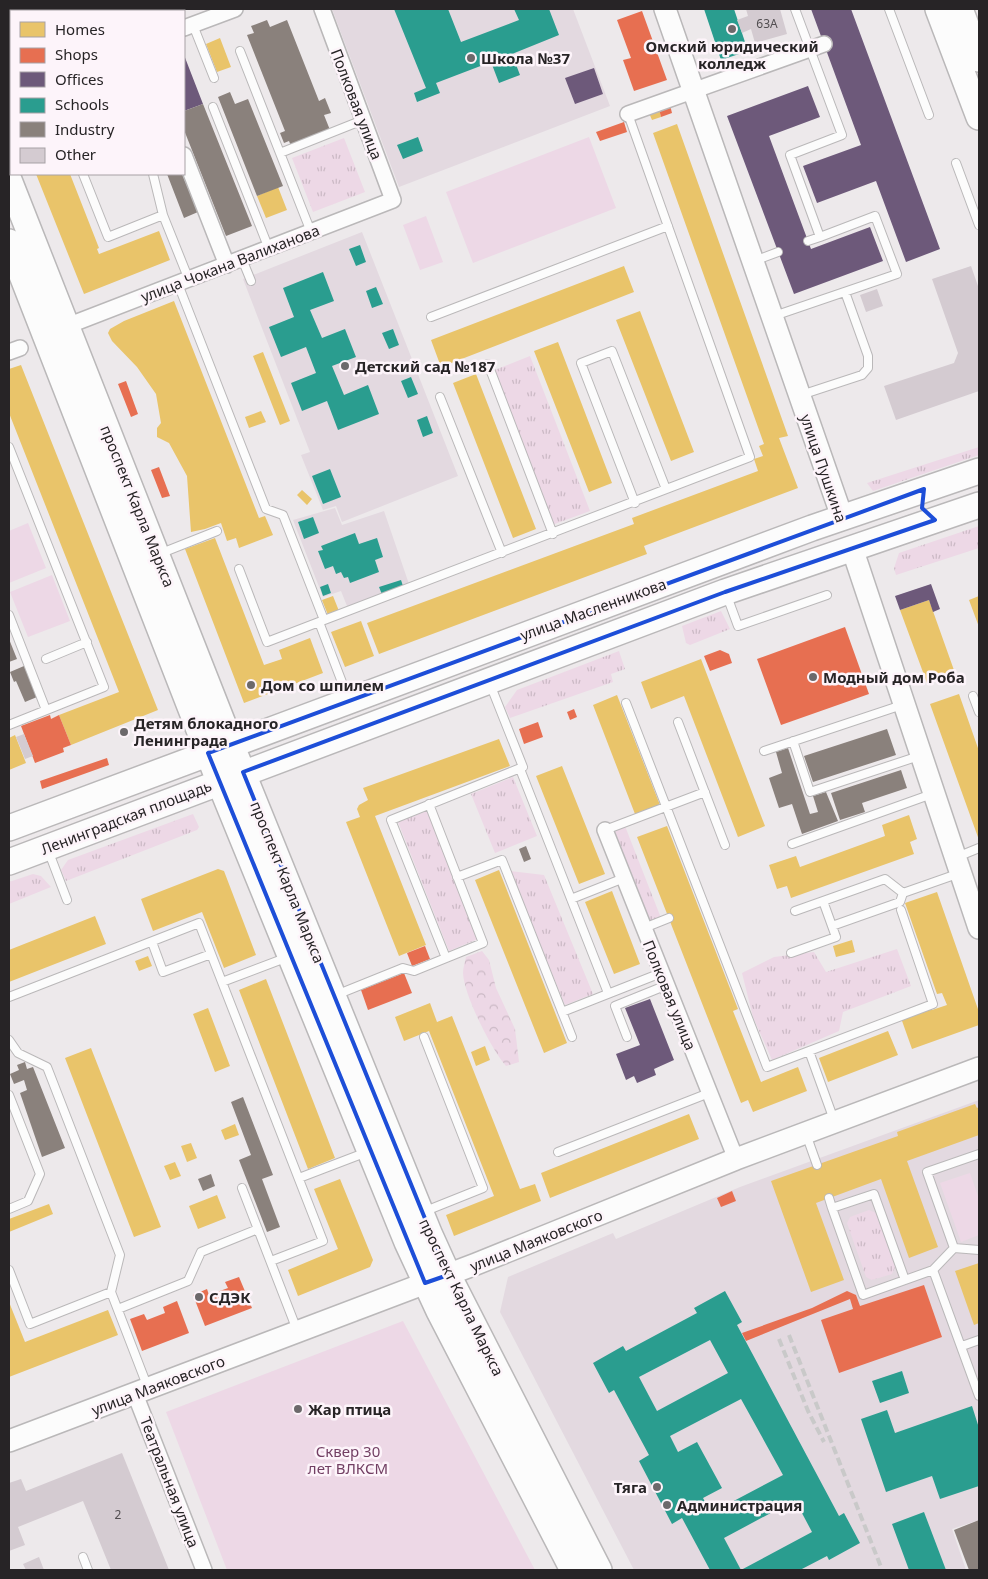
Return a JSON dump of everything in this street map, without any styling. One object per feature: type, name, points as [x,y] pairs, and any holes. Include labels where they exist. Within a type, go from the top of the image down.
[{"type":"main road","name":"улица Пушкина","points":[[665,9],[695,90],[842,517],[979,928]]},
{"type":"main road","points":[[938,9],[979,117]]},
{"type":"main road","points":[[960,9],[979,60]]},
{"type":"main road","name":"проспект Карла Маркса","points":[[9,180],[231,744],[421,1212],[437,1279],[573,1570]]},
{"type":"main road","name":"проспект Карла Маркса","points":[[9,242],[219,781],[292,955],[370,1151],[437,1279],[600,1570]]},
{"type":"main road","name":"улица Масленникова","points":[[208,753],[842,517],[979,471]]},
{"type":"main road","points":[[924,489],[921,501],[922,508],[934,520]]},
{"type":"main road","name":"улица Масленникова","points":[[243,772],[725,592],[979,506]]},
{"type":"main road","name":"Ленинградская площадь","points":[[9,828],[208,753]]},
{"type":"main road","name":"Ленинградская площадь","points":[[9,862],[243,772]]},
{"type":"main road","name":"улица Маяковского","points":[[9,1441],[437,1279],[736,1159],[979,1068]]},
{"type":"street","points":[[188,27],[235,9]]},
{"type":"street","name":"Полковая улица","points":[[322,9],[394,200]]},
{"type":"street","points":[[628,114],[817,47]]},
{"type":"street","points":[[185,158],[227,265]]},
{"type":"street","name":"улица Чокана Валиханова","points":[[67,326],[394,200]]},
{"type":"street","name":"Полковая улица","points":[[605,830],[736,1159]]},
{"type":"street","name":"Театральная улица","points":[[142,1391],[204,1570]]},
{"type":"lane","points":[[795,9],[817,47],[842,135],[790,155],[820,237]]},
{"type":"lane","points":[[889,9],[929,115]]},
{"type":"lane","points":[[188,27],[214,78]]},
{"type":"lane","points":[[240,51],[311,232]]},
{"type":"lane","points":[[213,107],[269,249]]},
{"type":"lane","points":[[239,569],[267,642],[635,503],[750,457],[628,114]]},
{"type":"lane","points":[[280,153],[363,120]]},
{"type":"lane","points":[[956,163],[979,225]]},
{"type":"lane","points":[[83,175],[108,237],[164,215]]},
{"type":"lane","points":[[154,175],[184,282],[266,509],[283,515],[322,621],[348,700]]},
{"type":"lane","points":[[772,317],[897,274],[875,216],[808,241]]},
{"type":"lane","points":[[431,317],[668,226]]},
{"type":"lane","points":[[754,261],[778,252]]},
{"type":"lane","points":[[242,259],[251,281]]},
{"type":"lane","points":[[800,396],[862,375],[868,368],[868,356],[845,292]]},
{"type":"lane","points":[[635,503],[581,363],[612,351],[666,489]]},
{"type":"lane","points":[[488,364],[553,534]]},
{"type":"lane","points":[[440,397],[502,553]]},
{"type":"lane","points":[[9,447],[104,687],[9,724]]},
{"type":"lane","points":[[157,554],[217,531]]},
{"type":"lane","points":[[725,592],[738,626],[827,595]]},
{"type":"lane","points":[[9,615],[46,710]]},
{"type":"lane","points":[[46,659],[87,642]]},
{"type":"lane","points":[[446,958],[391,820],[523,767],[489,681]]},
{"type":"lane","points":[[973,696],[979,712]]},
{"type":"lane","points":[[626,704],[666,807],[701,906],[767,1068],[933,1004],[901,910]]},
{"type":"lane","points":[[764,751],[904,704]]},
{"type":"lane","points":[[678,722],[725,846]]},
{"type":"lane","points":[[793,741],[810,792],[921,755]]},
{"type":"lane","points":[[520,769],[608,993]]},
{"type":"lane","points":[[605,830],[704,792]]},
{"type":"lane","points":[[792,844],[934,793]]},
{"type":"lane","points":[[334,995],[403,968],[414,971],[484,943],[429,804]]},
{"type":"lane","points":[[47,848],[67,900]]},
{"type":"lane","points":[[902,893],[958,865],[979,848]]},
{"type":"lane","points":[[457,878],[502,860],[572,1037]]},
{"type":"lane","points":[[571,899],[624,878]]},
{"type":"lane","points":[[795,911],[885,879],[902,893]]},
{"type":"lane","points":[[832,926],[900,902],[902,893]]},
{"type":"lane","points":[[791,953],[836,937],[824,901]]},
{"type":"lane","points":[[644,928],[669,918]]},
{"type":"lane","points":[[9,997],[199,923],[323,1241],[271,1262]]},
{"type":"lane","points":[[152,942],[163,972],[211,954]]},
{"type":"lane","points":[[222,982],[292,955]]},
{"type":"lane","points":[[562,1012],[608,993],[664,979]]},
{"type":"lane","points":[[627,1037],[615,1006],[664,979]]},
{"type":"lane","points":[[421,1212],[483,1188],[424,1037]]},
{"type":"lane","points":[[9,1040],[18,1053],[47,1067],[120,1255],[111,1292],[118,1309],[142,1391]]},
{"type":"lane","points":[[809,1052],[835,1122]]},
{"type":"lane","points":[[558,1152],[709,1093]]},
{"type":"lane","points":[[9,1095],[40,1174],[28,1202],[9,1209]]},
{"type":"lane","points":[[805,1133],[817,1165]]},
{"type":"lane","points":[[299,1178],[370,1151]]},
{"type":"lane","points":[[954,1248],[927,1172],[979,1154]]},
{"type":"lane","points":[[242,1188],[298,1332]]},
{"type":"lane","points":[[832,1208],[874,1194],[905,1280]]},
{"type":"lane","points":[[829,1198],[863,1295],[934,1270],[954,1248]]},
{"type":"lane","points":[[118,1309],[188,1281],[200,1252],[258,1230]]},
{"type":"lane","points":[[954,1248],[979,1250]]},
{"type":"lane","points":[[9,1270],[30,1324],[111,1292]]},
{"type":"lane","points":[[934,1270],[979,1395]]},
{"type":"lane","points":[[962,1346],[979,1340]]},
{"type":"lane","points":[[82,1557],[88,1570]]},
{"type":"highlighted area","points":[[924,489],[922,508],[935,520],[725,592],[243,772],[448,1275],[425,1283],[208,753]]},
{"type":"shaded area","name":"Школа №37","points":[[332,9],[573,9],[610,106],[399,187]]},
{"type":"shaded area","name":"Детский сад №187","points":[[362,232],[458,476],[342,522],[336,506],[323,510],[301,455],[310,452],[243,279]]},
{"type":"shaded area","points":[[335,508],[342,525],[384,511],[410,587],[349,611],[341,591],[323,597],[293,520]]},
{"type":"shaded area","points":[[979,1100],[979,1520],[952,1529],[966,1570],[634,1570],[500,1312],[508,1277],[613,1233],[616,1239],[740,1187]]},
{"type":"green space","points":[[589,137],[616,208],[473,263],[446,192]]},
{"type":"green space","points":[[344,138],[365,192],[313,212],[292,158]]},
{"type":"green space","points":[[426,216],[443,262],[420,270],[403,225]]},
{"type":"green space","points":[[530,356],[590,511],[552,525],[492,371]]},
{"type":"green space","points":[[979,447],[979,455],[873,491],[867,483]]},
{"type":"green space","points":[[28,523],[46,568],[9,583],[9,531]]},
{"type":"green space","points":[[979,526],[979,548],[896,575],[894,568],[899,553]]},
{"type":"green space","points":[[52,575],[70,621],[28,637],[10,592]]},
{"type":"green space","points":[[721,611],[730,629],[690,645],[686,643],[682,626]]},
{"type":"green space","points":[[619,651],[625,669],[611,674],[613,682],[510,718],[505,707],[517,690]]},
{"type":"green space","points":[[513,777],[537,836],[495,853],[471,794]]},
{"type":"green space","points":[[427,811],[478,939],[449,951],[398,822]]},
{"type":"green space","points":[[193,814],[199,827],[197,830],[66,881],[61,870],[68,860]]},
{"type":"green space","points":[[625,826],[661,918],[645,925],[608,832]]},
{"type":"green space","points":[[510,871],[544,875],[593,994],[565,1005]]},
{"type":"green space","points":[[33,874],[41,876],[51,887],[9,904],[9,882]]},
{"type":"green space","points":[[897,949],[911,986],[843,1012],[839,1031],[772,1060],[753,1017],[742,973],[774,957],[814,952],[826,972]]},
{"type":"green space","points":[[482,951],[489,960],[496,988],[515,1029],[519,1062],[506,1066],[479,1021],[465,983],[463,971],[466,957]]},
{"type":"green space","points":[[970,1173],[979,1199],[979,1235],[961,1242],[940,1183]]},
{"type":"green space","points":[[869,1210],[876,1213],[895,1267],[892,1274],[872,1280],[866,1277],[847,1223],[850,1217]]},
{"type":"green space","name":"Сквер 30 лет ВЛКСМ","points":[[403,1321],[535,1570],[227,1570],[166,1412]]},
{"type":"building: Homes","points":[[9,9],[18,9],[10,10],[9,51]]},
{"type":"building: Homes","points":[[125,9],[126,10],[56,10]]},
{"type":"building: Homes","points":[[220,38],[231,67],[217,72],[206,44]]},
{"type":"building: Homes","points":[[659,109],[661,117],[652,120],[649,113]]},
{"type":"building: Homes","points":[[677,124],[788,436],[779,438],[798,488],[644,546],[647,554],[379,654],[367,623],[634,524],[632,518],[758,471],[754,459],[763,456],[759,446],[764,444],[653,133]]},
{"type":"building: Homes","points":[[36,175],[70,175],[99,248],[97,249],[99,254],[159,231],[170,260],[84,294]]},
{"type":"building: Homes","points":[[278,187],[287,210],[266,218],[257,196]]},
{"type":"building: Homes","points":[[624,266],[634,292],[441,367],[431,340]]},
{"type":"building: Homes","points":[[174,301],[259,518],[265,516],[273,535],[239,548],[236,538],[227,541],[221,523],[191,532],[187,476],[169,443],[157,437],[157,428],[161,423],[156,394],[137,367],[112,341],[108,333],[110,329],[124,321]]},
{"type":"building: Homes","points":[[640,311],[694,452],[671,461],[616,320]]},
{"type":"building: Homes","points":[[558,342],[612,483],[589,492],[534,351]]},
{"type":"building: Homes","points":[[263,352],[290,421],[280,425],[253,356]]},
{"type":"building: Homes","points":[[21,365],[158,710],[71,745],[59,715],[119,692],[9,413],[9,369]]},
{"type":"building: Homes","points":[[476,374],[536,529],[513,538],[453,383]]},
{"type":"building: Homes","points":[[261,411],[266,422],[249,428],[245,417]]},
{"type":"building: Homes","points":[[302,490],[312,499],[307,505],[297,495]]},
{"type":"building: Homes","points":[[215,538],[264,665],[282,659],[279,650],[310,638],[323,673],[244,703],[185,549]]},
{"type":"building: Homes","points":[[333,596],[339,611],[328,615],[322,600]]},
{"type":"building: Homes","points":[[979,596],[979,627],[969,600]]},
{"type":"building: Homes","points":[[929,600],[955,673],[927,683],[900,610]]},
{"type":"building: Homes","points":[[361,621],[374,656],[345,667],[331,632]]},
{"type":"building: Homes","points":[[701,659],[765,826],[738,837],[684,696],[651,709],[641,682]]},
{"type":"building: Homes","points":[[959,694],[979,751],[979,840],[930,704]]},
{"type":"building: Homes","points":[[617,695],[660,805],[635,814],[593,705]]},
{"type":"building: Homes","points":[[15,735],[26,763],[9,770],[9,738]]},
{"type":"building: Homes","points":[[499,739],[510,766],[375,816],[426,945],[399,956],[346,822],[360,817],[357,809],[359,805],[368,800],[363,788]]},
{"type":"building: Homes","points":[[562,766],[605,874],[579,884],[536,776]]},
{"type":"building: Homes","points":[[909,815],[917,839],[910,842],[914,854],[791,898],[787,886],[777,889],[769,865],[796,856],[800,867],[885,836],[882,825]]},
{"type":"building: Homes","points":[[667,826],[738,1009],[733,1011],[761,1082],[798,1067],[807,1091],[753,1112],[748,1100],[741,1103],[637,837]]},
{"type":"building: Homes","points":[[218,869],[224,871],[256,955],[224,968],[202,912],[153,931],[141,899]]},
{"type":"building: Homes","points":[[499,870],[567,1043],[544,1053],[475,880]]},
{"type":"building: Homes","points":[[612,891],[640,964],[614,974],[585,902]]},
{"type":"building: Homes","points":[[937,892],[979,1012],[979,1025],[912,1049],[901,1018],[947,1005],[942,993],[937,994],[905,903]]},
{"type":"building: Homes","points":[[95,916],[106,944],[9,982],[9,950]]},
{"type":"building: Homes","points":[[852,940],[855,952],[836,957],[833,946]]},
{"type":"building: Homes","points":[[148,956],[152,966],[139,971],[135,961]]},
{"type":"building: Homes","points":[[266,979],[335,1158],[308,1169],[239,990]]},
{"type":"building: Homes","points":[[430,1003],[437,1022],[452,1016],[520,1189],[535,1184],[541,1201],[454,1236],[446,1215],[494,1196],[429,1031],[404,1041],[395,1017]]},
{"type":"building: Homes","points":[[208,1008],[230,1066],[215,1072],[193,1014]]},
{"type":"building: Homes","points":[[888,1031],[898,1055],[828,1082],[819,1058]]},
{"type":"building: Homes","points":[[485,1046],[490,1060],[476,1066],[471,1052]]},
{"type":"building: Homes","points":[[91,1048],[161,1227],[134,1237],[65,1058]]},
{"type":"building: Homes","points":[[975,1104],[977,1108],[979,1107],[979,1135],[907,1161],[938,1247],[909,1258],[881,1179],[816,1203],[844,1280],[811,1292],[771,1181],[898,1136],[897,1132]]},
{"type":"building: Homes","points":[[689,1114],[699,1139],[550,1198],[541,1173]]},
{"type":"building: Homes","points":[[235,1124],[239,1135],[225,1140],[221,1130]]},
{"type":"building: Homes","points":[[191,1143],[197,1158],[187,1162],[181,1146]]},
{"type":"building: Homes","points":[[175,1162],[181,1176],[170,1180],[164,1166]]},
{"type":"building: Homes","points":[[340,1179],[373,1260],[370,1267],[298,1296],[288,1270],[338,1249],[314,1189]]},
{"type":"building: Homes","points":[[217,1195],[226,1218],[198,1229],[189,1206]]},
{"type":"building: Homes","points":[[49,1204],[53,1214],[9,1232],[9,1219]]},
{"type":"building: Homes","points":[[979,1263],[979,1323],[974,1325],[955,1271]]},
{"type":"building: Homes","points":[[9,1302],[25,1342],[108,1310],[118,1335],[9,1377]]},
{"type":"building: Shops","points":[[642,11],[667,80],[634,91],[623,60],[631,58],[617,20]]},
{"type":"building: Shops","points":[[670,105],[672,113],[661,117],[659,109]]},
{"type":"building: Shops","points":[[624,122],[627,132],[600,141],[596,132]]},
{"type":"building: Shops","points":[[126,381],[138,414],[131,417],[118,384]]},
{"type":"building: Shops","points":[[159,467],[170,496],[162,498],[151,470]]},
{"type":"building: Shops","name":"Модный дом Роба","points":[[845,627],[869,694],[781,725],[757,659]]},
{"type":"building: Shops","points":[[720,650],[729,654],[732,663],[710,671],[704,656]]},
{"type":"building: Shops","points":[[574,709],[577,717],[570,720],[567,712]]},
{"type":"building: Shops","points":[[50,715],[51,719],[59,715],[71,745],[63,748],[64,752],[35,763],[21,726]]},
{"type":"building: Shops","points":[[538,722],[543,737],[524,744],[519,729]]},
{"type":"building: Shops","points":[[107,758],[109,765],[42,789],[40,781]]},
{"type":"building: Shops","points":[[425,946],[430,959],[412,966],[407,953]]},
{"type":"building: Shops","points":[[404,973],[412,993],[368,1010],[361,990]]},
{"type":"building: Shops","points":[[732,1191],[736,1201],[721,1207],[717,1198]]},
{"type":"building: Shops","points":[[239,1277],[252,1308],[205,1326],[193,1295],[207,1289],[209,1295],[228,1288],[225,1282]]},
{"type":"building: Shops","points":[[924,1285],[942,1337],[839,1373],[821,1320],[853,1309],[850,1299],[746,1341],[742,1333],[812,1308],[847,1291],[856,1295],[860,1306]]},
{"type":"building: Shops","points":[[177,1301],[189,1333],[142,1351],[130,1319],[144,1314],[147,1320],[165,1313],[163,1307]]},
{"type":"building: Offices","points":[[811,9],[851,9],[940,249],[906,262],[876,181],[817,203],[803,166],[861,145]]},
{"type":"building: Offices","points":[[185,58],[203,104],[185,111]]},
{"type":"building: Offices","points":[[594,68],[603,94],[575,104],[565,78]]},
{"type":"building: Offices","points":[[808,86],[820,117],[769,136],[811,249],[870,227],[883,261],[794,294],[727,116]]},
{"type":"building: Offices","points":[[931,584],[940,609],[933,612],[929,600],[900,610],[895,596]]},
{"type":"building: Offices","points":[[650,999],[674,1060],[654,1069],[656,1075],[637,1083],[634,1076],[626,1080],[616,1054],[640,1045],[625,1008]]},
{"type":"building: Schools","points":[[394,9],[448,9],[461,42],[519,20],[514,9],[549,9],[559,35],[512,54],[520,75],[499,83],[491,62],[436,83],[440,93],[417,102],[414,93],[426,88]]},
{"type":"building: Schools","points":[[704,9],[734,9],[748,51],[721,60]]},
{"type":"building: Schools","points":[[418,137],[423,151],[403,159],[397,145]]},
{"type":"building: Schools","points":[[360,245],[366,262],[356,266],[349,249]]},
{"type":"building: Schools","points":[[323,272],[334,301],[310,310],[322,338],[345,329],[356,357],[332,366],[344,395],[368,385],[379,414],[338,430],[327,401],[302,411],[291,383],[316,373],[306,347],[281,357],[269,327],[294,317],[283,288]]},
{"type":"building: Schools","points":[[376,287],[383,304],[372,308],[366,291]]},
{"type":"building: Schools","points":[[393,329],[399,345],[389,349],[382,333]]},
{"type":"building: Schools","points":[[411,377],[418,394],[408,398],[401,381]]},
{"type":"building: Schools","points":[[427,416],[433,433],[423,437],[417,420]]},
{"type":"building: Schools","points":[[330,469],[341,497],[323,504],[312,476]]},
{"type":"building: Schools","points":[[313,517],[319,533],[304,539],[298,522]]},
{"type":"building: Schools","points":[[355,533],[359,544],[377,538],[383,557],[375,560],[379,572],[350,583],[348,577],[344,578],[341,572],[336,574],[333,566],[325,569],[318,551],[323,550],[321,546]]},
{"type":"building: Schools","points":[[401,580],[404,589],[383,597],[379,587]]},
{"type":"building: Schools","points":[[328,584],[331,593],[323,596],[320,587]]},
{"type":"building: Schools","points":[[725,1291],[742,1322],[737,1325],[839,1516],[844,1513],[860,1543],[829,1560],[827,1556],[800,1570],[741,1570],[710,1570],[682,1518],[672,1524],[639,1461],[649,1455],[614,1390],[609,1393],[593,1363],[623,1346],[626,1351],[697,1313],[694,1308]],"holes":[[[710,1340],[728,1373],[657,1411],[639,1377]],[[741,1399],[783,1475],[711,1513],[703,1498],[722,1488],[697,1442],[678,1452],[670,1436]],[[795,1500],[812,1532],[741,1570],[724,1538]]]},
{"type":"building: Schools","points":[[902,1371],[909,1393],[880,1403],[872,1381]]},
{"type":"building: Schools","points":[[972,1406],[979,1428],[979,1486],[940,1499],[932,1476],[886,1492],[861,1419],[887,1410],[895,1433]]},
{"type":"building: Schools","points":[[924,1512],[946,1570],[909,1570],[892,1524]]},
{"type":"building: Industry","points":[[267,20],[270,27],[287,20],[319,101],[325,98],[331,113],[324,115],[330,130],[291,146],[289,141],[284,143],[280,133],[285,131],[247,35],[254,33],[251,26]]},
{"type":"building: Industry","points":[[230,92],[235,104],[248,99],[283,186],[257,196],[218,97]]},
{"type":"building: Industry","points":[[203,104],[252,226],[226,236],[185,133],[185,111]]},
{"type":"building: Industry","points":[[167,175],[182,175],[198,212],[184,218]]},
{"type":"building: Industry","points":[[9,639],[17,659],[9,662]]},
{"type":"building: Industry","points":[[24,666],[37,697],[25,702],[10,672]]},
{"type":"building: Industry","points":[[887,729],[896,755],[813,782],[804,756]]},
{"type":"building: Industry","points":[[788,748],[810,814],[818,812],[813,796],[826,792],[838,821],[802,834],[792,804],[779,808],[769,778],[782,773],[776,752]]},
{"type":"building: Industry","points":[[901,770],[907,788],[862,803],[865,812],[840,820],[831,793]]},
{"type":"building: Industry","points":[[526,846],[531,859],[524,862],[519,849]]},
{"type":"building: Industry","points":[[25,1062],[27,1069],[33,1067],[65,1148],[42,1157],[20,1093],[27,1090],[24,1080],[14,1084],[10,1074],[19,1070],[17,1065]]},
{"type":"building: Industry","points":[[243,1097],[273,1175],[262,1179],[280,1227],[267,1232],[239,1160],[251,1155],[231,1102]]},
{"type":"building: Industry","points":[[211,1174],[215,1186],[203,1191],[198,1179]]},
{"type":"building: Industry","points":[[979,1520],[979,1570],[969,1570],[954,1530]]},
{"type":"building: Other","points":[[746,9],[780,9],[787,34],[755,43],[751,29],[742,33],[737,20],[748,16]]},
{"type":"building: Other","points":[[971,266],[979,289],[979,391],[896,420],[884,386],[954,363],[958,353],[932,279]]},
{"type":"building: Other","points":[[877,289],[883,306],[866,312],[860,295]]},
{"type":"building: Other","points":[[24,734],[33,756],[25,759],[16,737]]},
{"type":"building: Other","points":[[122,1453],[169,1570],[111,1570],[83,1501],[18,1527],[25,1545],[9,1551],[9,1483],[21,1479],[26,1491]]},
{"type":"building: Other","points":[[39,1557],[44,1570],[26,1570],[23,1564]]},
{"type":"railway","points":[[789,1335],[881,1567]]},
{"type":"railway","points":[[779,1339],[808,1411],[824,1442]]},
{"type":"place","name":"Омский юридический колледж","points":[[732,29]]},
{"type":"place","name":"Школа №37","points":[[471,58]]},
{"type":"place","name":"Детский сад №187","points":[[345,366]]},
{"type":"place","name":"Модный дом Роба","points":[[813,677]]},
{"type":"place","name":"Дом со шпилем","points":[[251,685]]},
{"type":"place","name":"Детям блокадного Ленинграда","points":[[124,732]]},
{"type":"place","name":"СДЭК","points":[[199,1297]]},
{"type":"place","name":"Жар птица","points":[[298,1409]]},
{"type":"place","name":"Тяга","points":[[657,1487]]},
{"type":"place","name":"Администрация","points":[[667,1505]]}]
